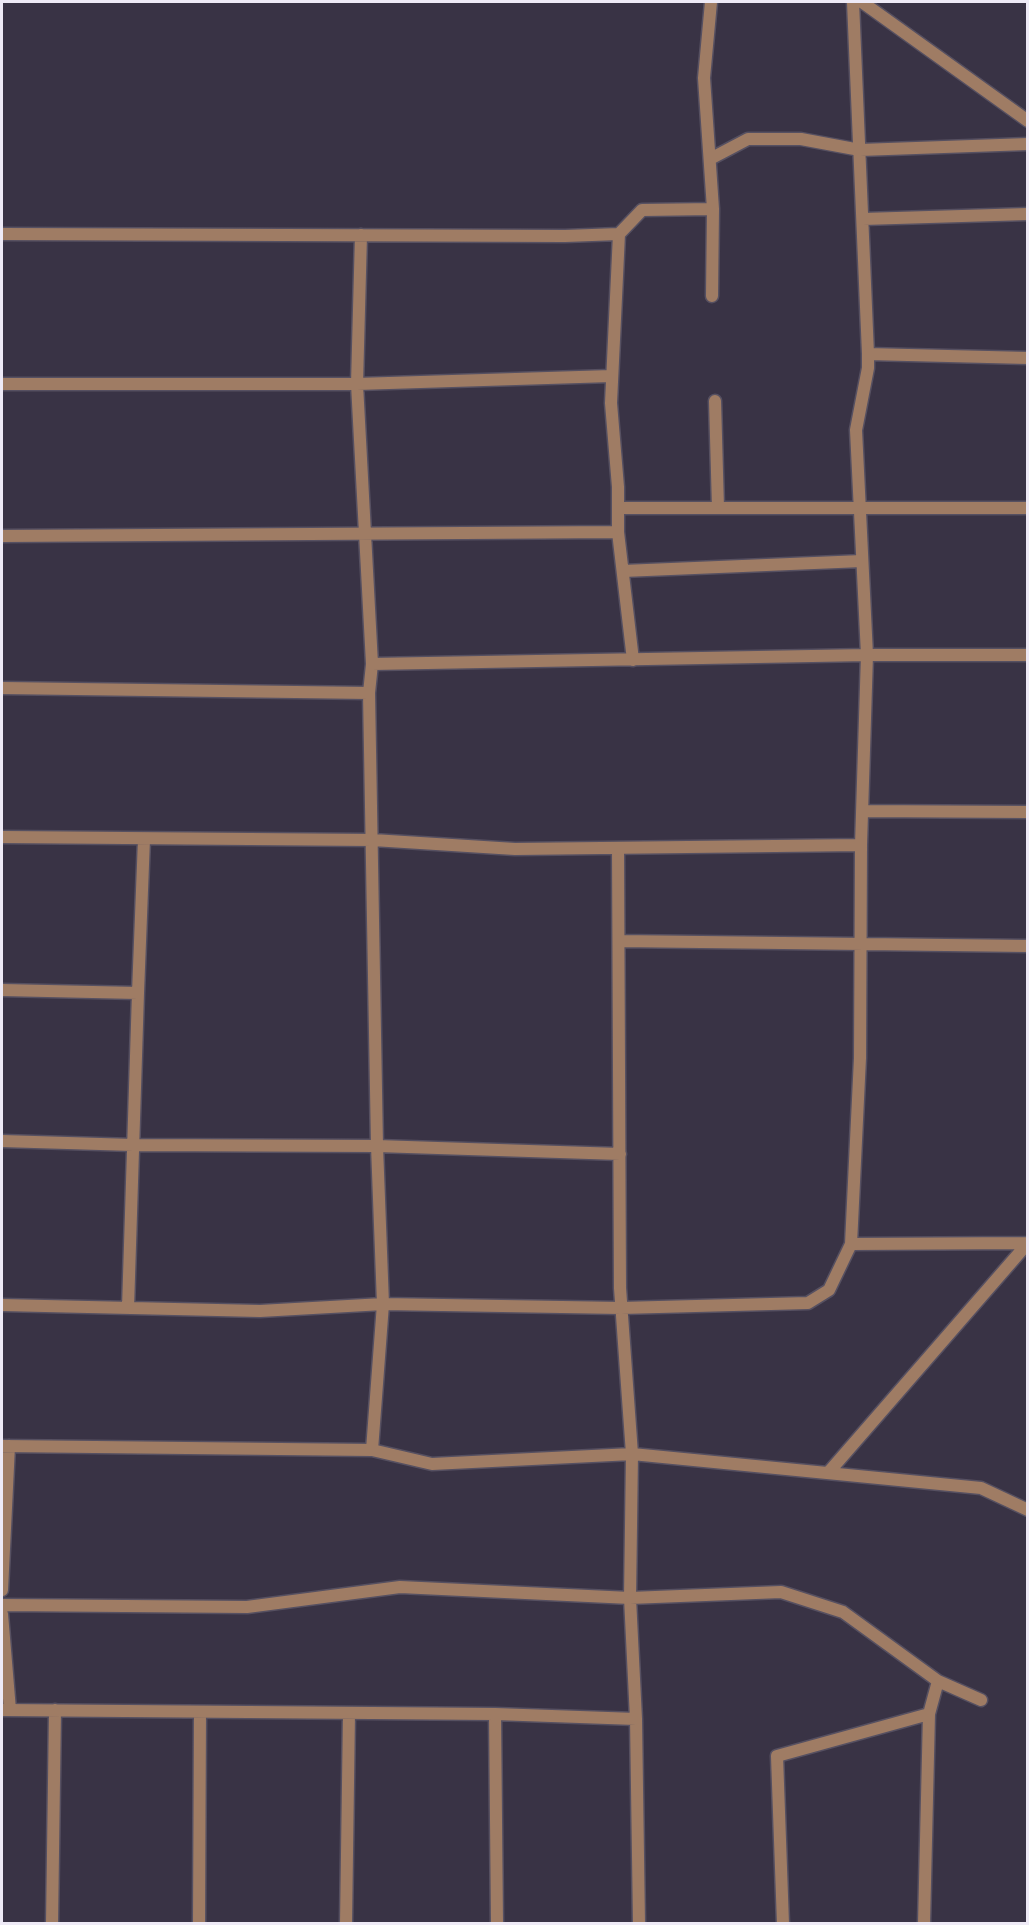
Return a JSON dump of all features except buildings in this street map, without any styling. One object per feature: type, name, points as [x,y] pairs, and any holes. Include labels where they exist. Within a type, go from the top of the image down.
[{"type":"street","points":[[711,2],[704,78],[713,208],[712,296]]},
{"type":"street","points":[[2,1305],[260,1311],[383,1304],[621,1308],[808,1303],[829,1290],[851,1244],[860,1058],[861,845],[867,656],[856,430],[868,368],[868,354],[852,2]]},
{"type":"street","points":[[862,2],[1028,121]]},
{"type":"street","points":[[710,159],[748,139],[801,139],[860,150],[1028,144]]},
{"type":"street","points":[[633,660],[618,532],[618,486],[611,403],[620,234],[642,210],[713,208]]},
{"type":"street","points":[[863,219],[1028,214]]},
{"type":"street","points":[[2,234],[361,236],[620,234]]},
{"type":"street","points":[[361,236],[357,384],[372,664],[369,693],[377,1146],[383,1304],[372,1450]]},
{"type":"street","points":[[868,354],[1028,358]]},
{"type":"street","points":[[2,384],[357,384],[611,376]]},
{"type":"street","points":[[716,401],[718,508]]},
{"type":"street","points":[[618,508],[1028,508]]},
{"type":"street","points":[[2,536],[618,532]]},
{"type":"street","points":[[623,571],[862,561]]},
{"type":"street","points":[[372,664],[867,656],[1028,656]]},
{"type":"street","points":[[2,688],[369,693]]},
{"type":"street","points":[[862,811],[1028,812]]},
{"type":"street","points":[[2,837],[373,840],[515,849],[861,845]]},
{"type":"street","points":[[128,1308],[144,838]]},
{"type":"street","points":[[618,848],[621,1308],[632,1454],[630,1598],[636,1719],[639,1923]]},
{"type":"street","points":[[620,940],[1028,946]]},
{"type":"street","points":[[2,990],[138,993]]},
{"type":"street","points":[[2,1141],[133,1145],[377,1146],[620,1154]]},
{"type":"street","points":[[851,1244],[1028,1243]]},
{"type":"street","points":[[828,1473],[1028,1243]]},
{"type":"street","points":[[2,1590],[5,1446],[372,1450],[432,1464],[632,1454],[981,1488],[1028,1510]]},
{"type":"street","points":[[2,1605],[247,1607],[400,1587],[630,1598],[781,1592],[843,1612],[938,1681],[981,1700]]},
{"type":"street","points":[[2,1614],[6,1710],[495,1714],[636,1719]]},
{"type":"street","points":[[924,1923],[929,1714],[938,1681]]},
{"type":"street","points":[[52,1923],[55,1710]]},
{"type":"street","points":[[199,1923],[200,1712]]},
{"type":"street","points":[[346,1923],[349,1713]]},
{"type":"street","points":[[495,1714],[497,1923]]},
{"type":"street","points":[[783,1923],[777,1756],[929,1714]]}]
